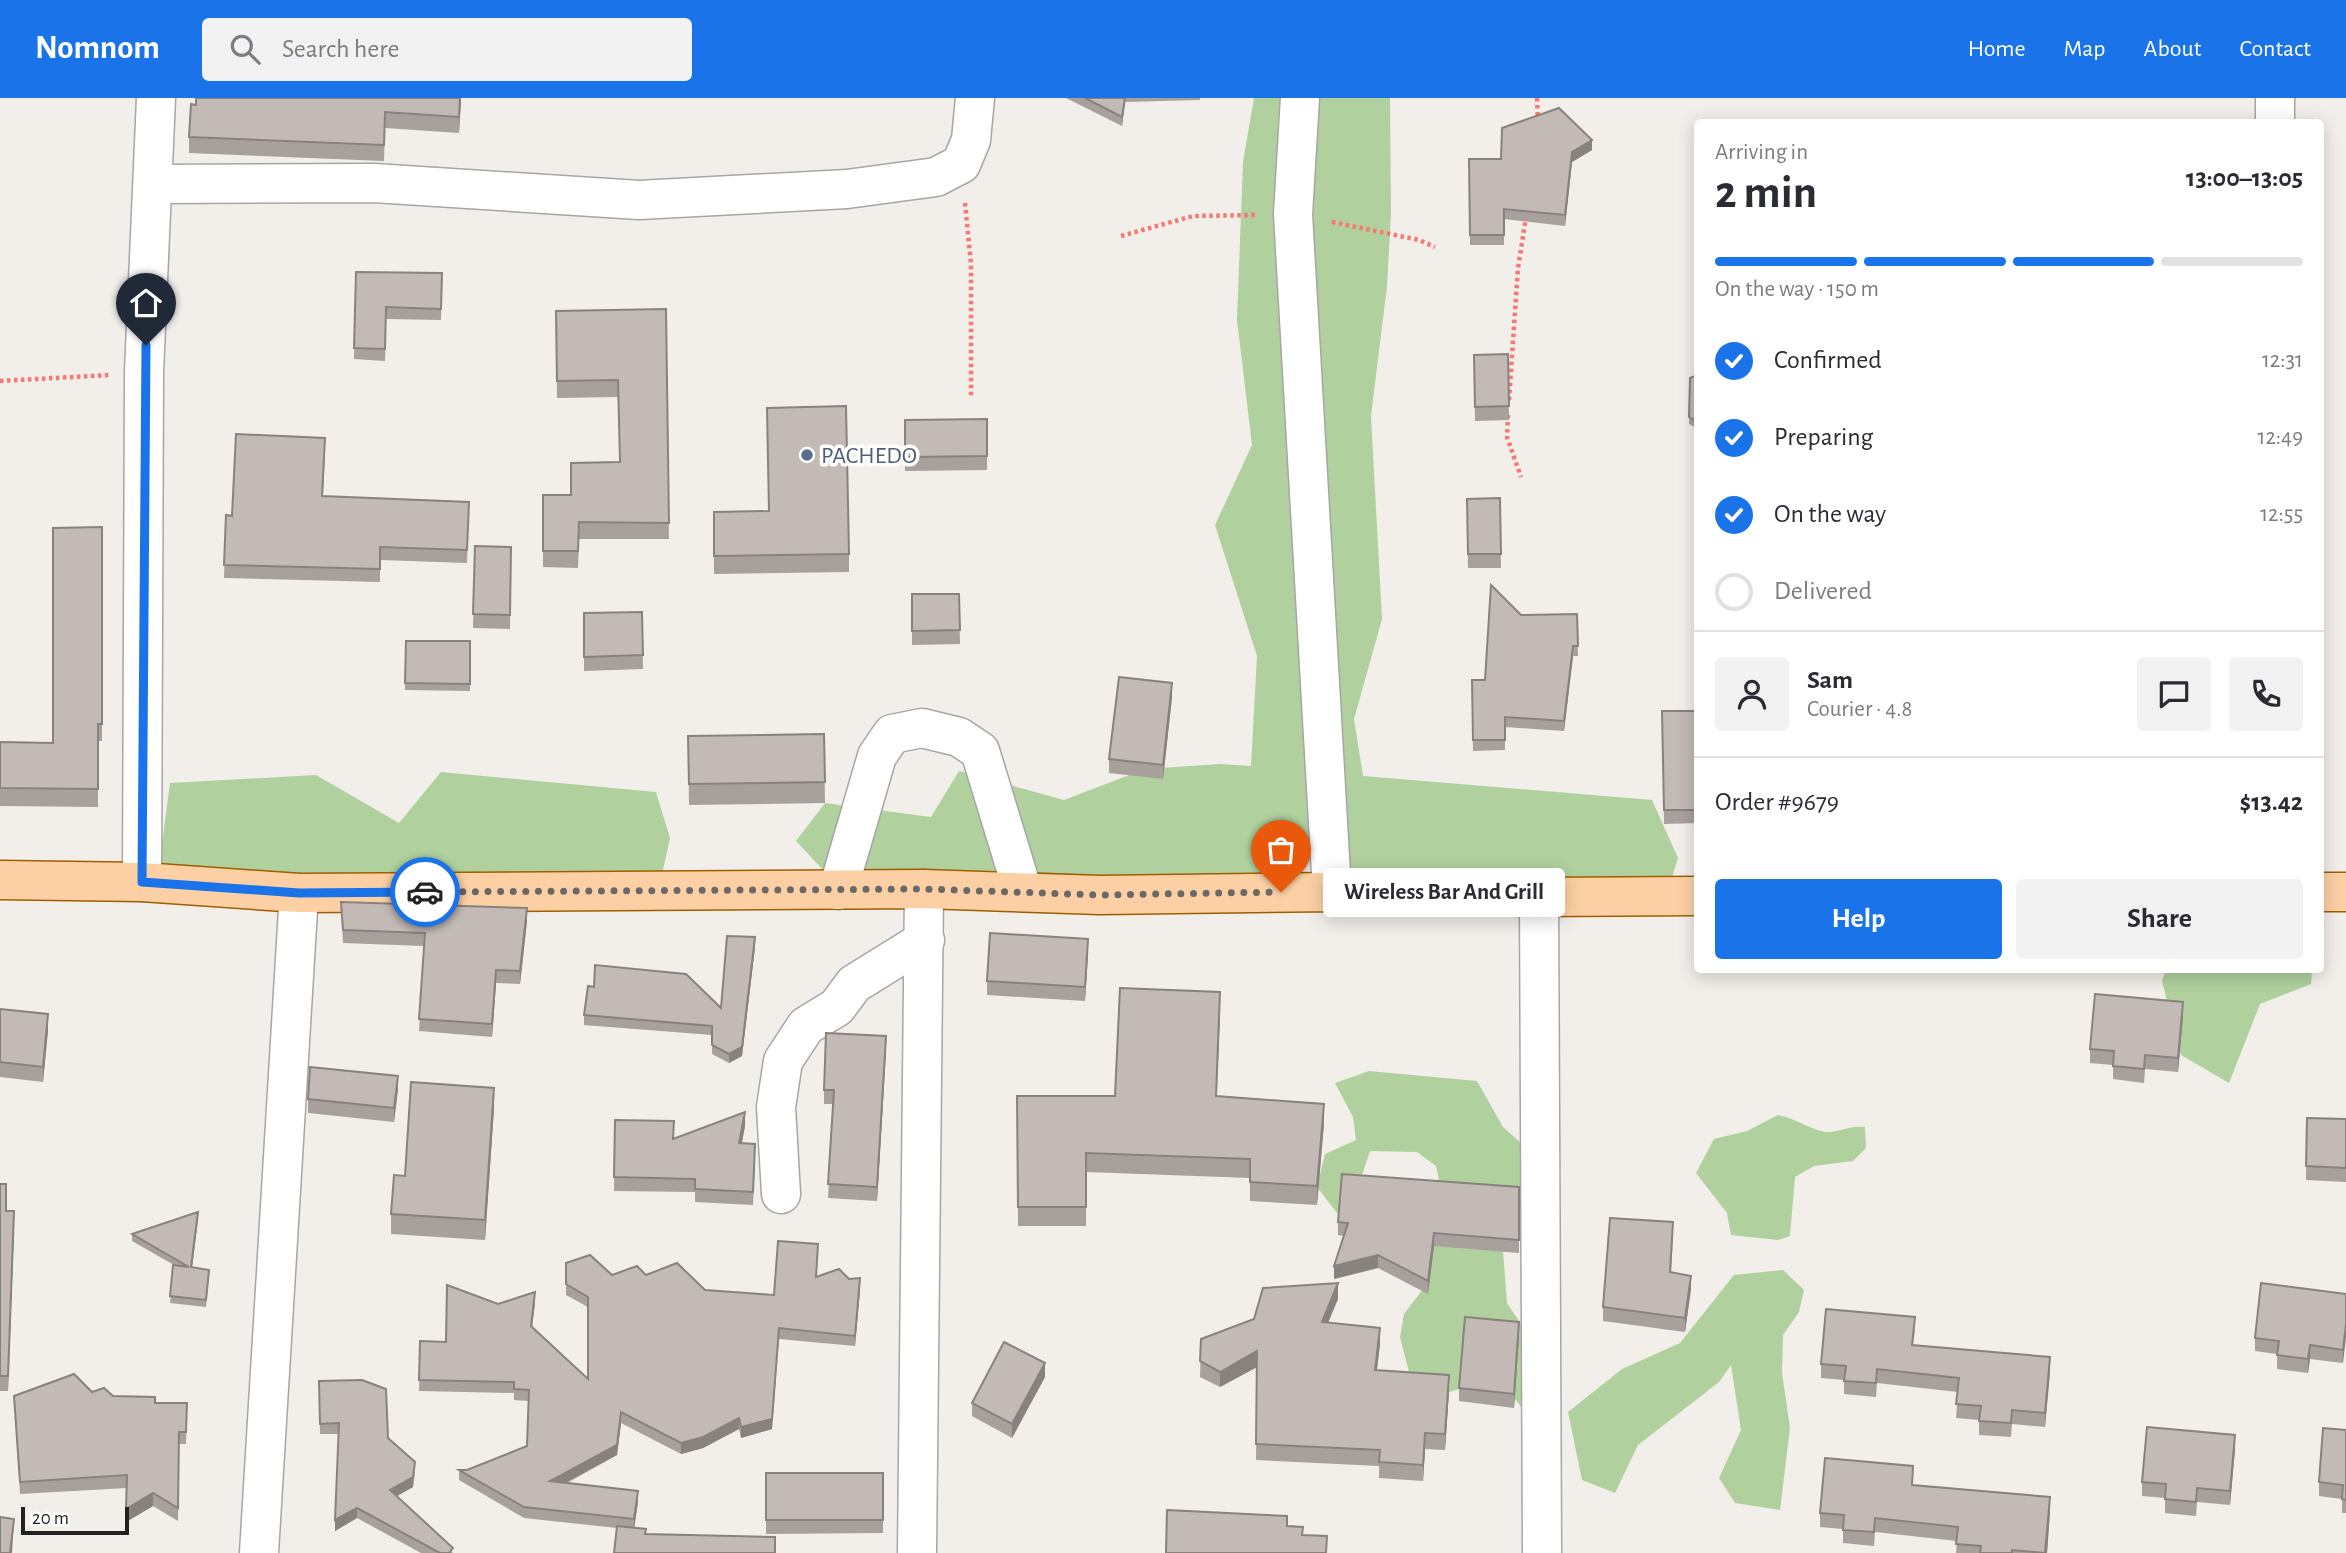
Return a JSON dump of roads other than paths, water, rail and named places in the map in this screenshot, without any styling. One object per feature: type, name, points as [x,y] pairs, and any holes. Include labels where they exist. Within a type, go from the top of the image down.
[{"type":"main road","points":[[0,880],[142,882],[299,893],[924,889],[1100,895],[1332,891],[1539,898],[1694,896]]},
{"type":"main road","points":[[2324,892],[2346,892]]},
{"type":"street","points":[[142,882],[144,372],[156,98]]},
{"type":"street","points":[[153,184],[374,183],[639,200],[847,189],[936,177],[961,164],[971,140],[975,98]]},
{"type":"street","points":[[1300,98],[1293,214],[1332,891]]},
{"type":"street","points":[[2275,98],[2275,119]]},
{"type":"street","points":[[838,890],[877,756],[892,734],[922,728],[959,737],[980,751],[1023,892]]},
{"type":"street","points":[[917,1553],[924,889]]},
{"type":"street","points":[[259,1553],[299,893]]},
{"type":"street","points":[[1539,898],[1542,1553]]},
{"type":"street","points":[[782,1194],[776,1107],[783,1061],[806,1026],[837,1007],[854,984],[925,940]]},
{"type":"place","name":"PACHEDO","points":[[807,455]]},
{"type":"place","name":"Wireless Bar And Grill","points":[[1281,892]]}]
